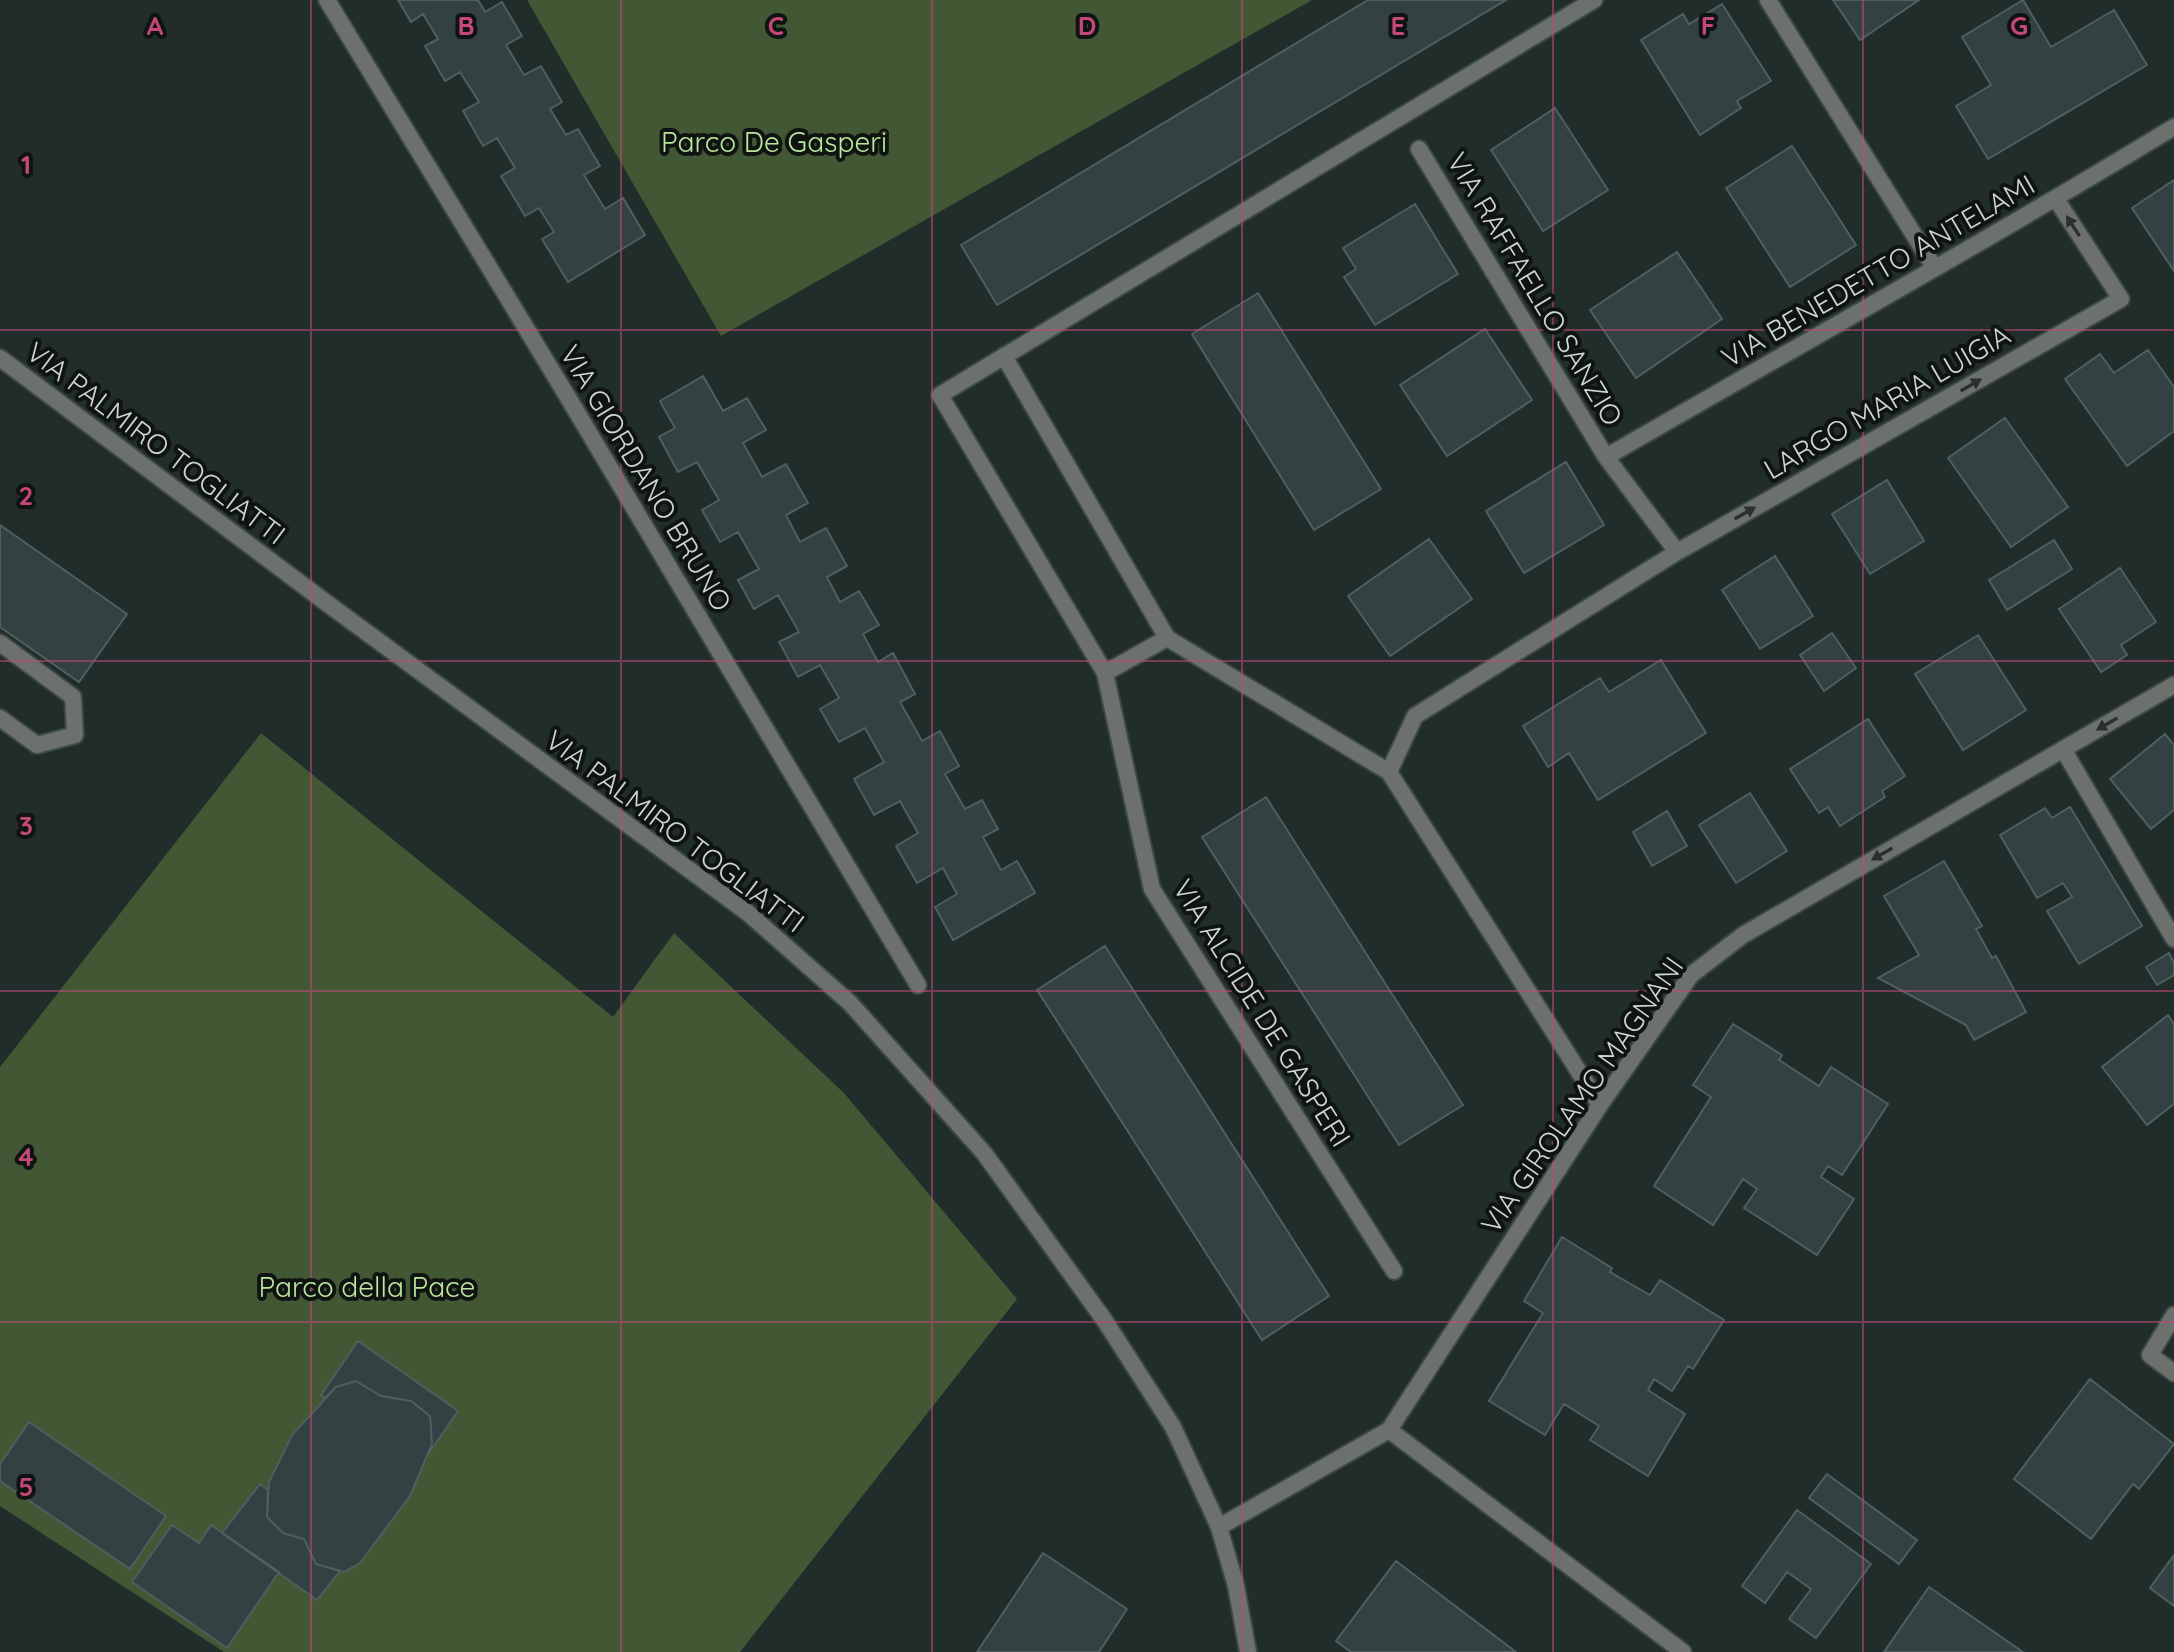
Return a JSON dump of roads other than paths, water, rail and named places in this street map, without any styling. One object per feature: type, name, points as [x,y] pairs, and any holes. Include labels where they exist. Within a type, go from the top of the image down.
[{"type":"street","name":"VIA GIORDANO BRUNO","points":[[327,0],[918,985]]},
{"type":"street","points":[[1594,0],[1004,356],[1167,638],[1389,772],[1600,1105]]},
{"type":"street","points":[[1768,0],[1934,267]]},
{"type":"street","name":"VIA BENEDETTO ANTELAMI","points":[[1606,457],[2056,199],[2174,127]]},
{"type":"street","name":"VIA RAFFAELLO SANZIO","points":[[1419,149],[1606,457]]},
{"type":"street","name":"LARGO MARIA LUIGIA","points":[[1677,552],[2121,299],[2056,199]]},
{"type":"street","name":"VIA ALCIDE DE GASPERI","points":[[1004,356],[940,395],[1105,673],[1152,889],[1394,1271]]},
{"type":"street","name":"VIA PALMIRO TOGLIATTI","points":[[0,358],[748,913],[850,1003],[984,1153],[1105,1321],[1173,1427],[1219,1527],[1236,1586],[1248,1652]]},
{"type":"street","points":[[1389,772],[1415,716],[1677,552],[1606,457]]},
{"type":"street","points":[[1105,673],[1167,638]]},
{"type":"street","points":[[0,643],[73,697],[75,735],[37,745],[0,718]]},
{"type":"street","name":"VIA GIROLAMO MAGNANI","points":[[1219,1527],[1389,1430],[1600,1105],[1691,975],[1743,935],[2174,685]]},
{"type":"street","points":[[2063,749],[2174,939]]},
{"type":"street","points":[[2174,1315],[2150,1355],[2174,1373]]},
{"type":"street","points":[[1389,1430],[1683,1652]]},
{"type":"park label","name":"Parco De Gasperi","points":[[774,142]]},
{"type":"park label","name":"Parco della Pace","points":[[367,1287]]}]
